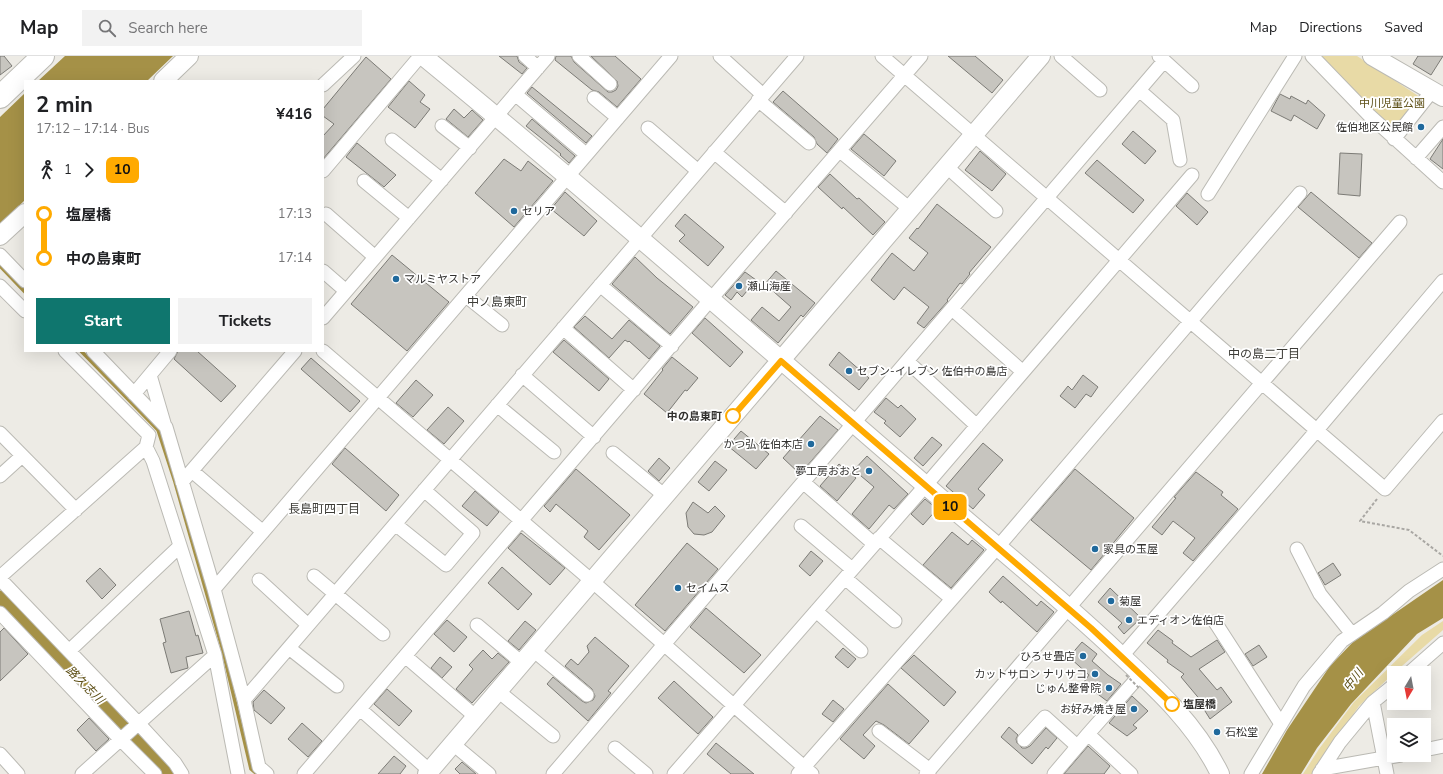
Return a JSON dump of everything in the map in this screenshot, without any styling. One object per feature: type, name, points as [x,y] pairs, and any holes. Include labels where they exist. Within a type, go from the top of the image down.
[{"type":"highway","points":[[0,96],[43,56]]},
{"type":"street","points":[[164,80],[189,56]]},
{"type":"street","points":[[324,84],[354,56]]},
{"type":"street","points":[[324,170],[416,61],[423,56],[497,116],[1069,608],[1122,656],[1136,680],[1172,704],[1211,757],[1220,774]]},
{"type":"street","points":[[524,56],[538,68]]},
{"type":"street","points":[[324,317],[548,56]]},
{"type":"street","points":[[579,56],[610,84]]},
{"type":"street","points":[[214,589],[671,56]]},
{"type":"street","points":[[720,56],[761,98],[809,142]]},
{"type":"street","points":[[244,700],[796,56]]},
{"type":"street","points":[[882,56],[1385,489],[1443,421]]},
{"type":"street","points":[[304,774],[921,56]]},
{"type":"street","points":[[360,709],[429,772],[1041,56]]},
{"type":"street","points":[[1061,56],[1100,90]]},
{"type":"street","points":[[1208,194],[1295,56]]},
{"type":"street","points":[[1312,56],[1368,116],[1443,182]]},
{"type":"street","points":[[1372,56],[1437,94],[1394,139]]},
{"type":"street","points":[[553,774],[1139,90],[1161,58],[1192,86]]},
{"type":"street","points":[[1139,90],[1173,120],[1180,160]]},
{"type":"street","points":[[515,94],[581,150]]},
{"type":"street","points":[[594,98],[618,118]]},
{"type":"street","points":[[442,126],[470,148]]},
{"type":"street","points":[[1416,158],[1443,126]]},
{"type":"street","points":[[648,128],[698,170]]},
{"type":"street","points":[[392,140],[442,180]]},
{"type":"street","points":[[840,151],[910,209]]},
{"type":"street","points":[[714,152],[786,213]]},
{"type":"street","points":[[946,167],[996,211]]},
{"type":"street","points":[[674,774],[926,485],[1192,175]]},
{"type":"street","points":[[364,181],[409,218]]},
{"type":"street","points":[[324,352],[592,581],[734,706],[805,772],[1300,193]]},
{"type":"street","points":[[0,236],[24,213]]},
{"type":"street","points":[[326,214],[375,257]]},
{"type":"street","points":[[880,731],[928,772],[1400,222]]},
{"type":"street","points":[[0,255],[24,280]]},
{"type":"street","points":[[324,272],[346,291]]},
{"type":"street","points":[[1122,656],[1443,281]]},
{"type":"street","points":[[600,285],[672,346]]},
{"type":"street","points":[[0,286],[24,310]]},
{"type":"street","points":[[466,296],[502,325]]},
{"type":"street","points":[[952,309],[1023,372]]},
{"type":"street","points":[[563,328],[634,390]]},
{"type":"street","points":[[66,352],[149,435],[146,447],[0,578],[137,726],[175,763],[182,774]]},
{"type":"street","points":[[96,352],[166,427]]},
{"type":"street","points":[[134,394],[169,352]]},
{"type":"street","points":[[182,482],[294,352]]},
{"type":"street","points":[[907,361],[977,426]]},
{"type":"street","points":[[150,375],[214,589],[244,700],[259,767],[267,774]]},
{"type":"street","points":[[522,376],[594,437]]},
{"type":"street","points":[[497,405],[554,452]]},
{"type":"street","points":[[0,433],[76,510]]},
{"type":"street","points":[[146,447],[153,461],[215,656],[238,774]]},
{"type":"street","points":[[613,453],[665,496]]},
{"type":"street","points":[[0,476],[22,456]]},
{"type":"street","points":[[192,471],[263,532]]},
{"type":"street","points":[[803,482],[952,599]]},
{"type":"street","points":[[395,524],[446,565],[473,534],[424,490]]},
{"type":"street","points":[[801,526],[895,621]]},
{"type":"street","points":[[69,651],[180,546]]},
{"type":"street","points":[[1297,549],[1320,594],[1352,634]]},
{"type":"street","points":[[1251,774],[1304,686],[1342,641],[1383,613],[1410,591],[1443,569]]},
{"type":"street","points":[[314,576],[383,634]]},
{"type":"street","points":[[259,580],[308,625]]},
{"type":"street","points":[[816,611],[862,651]]},
{"type":"street","points":[[0,613],[123,738],[155,774]]},
{"type":"street","points":[[1215,622],[1281,724]]},
{"type":"street","points":[[477,625],[587,695]]},
{"type":"street","points":[[1417,666],[1443,643]]},
{"type":"street","points":[[288,648],[336,686]]},
{"type":"street","points":[[82,774],[215,656]]},
{"type":"street","points":[[405,656],[476,717]]},
{"type":"street","points":[[1056,774],[1077,746],[1136,680]]},
{"type":"street","points":[[498,691],[553,736]]},
{"type":"street","points":[[1320,772],[1340,742],[1373,702],[1387,691]]},
{"type":"street","points":[[1373,702],[1387,774]]},
{"type":"street","points":[[1024,740],[1045,717],[1077,746]]},
{"type":"street","points":[[1088,734],[1132,774]]},
{"type":"street","points":[[453,744],[490,774]]},
{"type":"street","points":[[1431,749],[1443,746]]},
{"type":"street","points":[[615,748],[646,774]]},
{"type":"street","points":[[0,754],[18,774]]},
{"type":"street","points":[[1320,772],[1387,757]]},
{"type":"path","points":[[1385,489],[1360,521],[1409,530],[1443,556]]},
{"type":"green space","name":"中川児童公園","points":[[1317,56],[1357,56],[1423,99],[1396,134]]},
{"type":"green space","points":[[1443,621],[1443,630],[1402,666],[1391,666],[1422,635]]},
{"type":"green space","points":[[1387,669],[1387,680],[1359,706],[1313,774],[1303,774],[1319,749],[1354,702]]},
{"type":"water","points":[[65,56],[173,56],[148,80],[39,80]]},
{"type":"water","points":[[24,94],[24,201],[0,224],[0,117]]},
{"type":"water","name":"中川","points":[[1443,580],[1443,618],[1417,634],[1351,704],[1317,748],[1301,774],[1262,774],[1287,730],[1330,666],[1353,642]]},
{"type":"building","points":[[0,56],[4,56],[12,66],[0,75]]},
{"type":"building","points":[[499,56],[517,56],[519,62],[527,68],[522,74]]},
{"type":"building","points":[[556,56],[571,56],[574,62],[608,92],[616,90],[618,86],[617,81],[591,56],[615,56],[641,79],[617,107],[599,92],[592,90],[555,60]]},
{"type":"building","points":[[948,56],[975,56],[1003,80],[992,93]]},
{"type":"building","points":[[1418,56],[1443,56],[1431,75],[1413,64]]},
{"type":"building","points":[[366,57],[391,79],[324,158],[324,135],[334,124],[324,117],[324,108]]},
{"type":"building","points":[[409,81],[425,95],[420,102],[430,109],[415,128],[388,107]]},
{"type":"building","points":[[532,87],[592,136],[586,143],[527,93]]},
{"type":"building","points":[[783,91],[838,139],[827,153],[817,144],[814,137],[773,102]]},
{"type":"building","points":[[1280,94],[1290,99],[1291,96],[1306,104],[1308,100],[1325,115],[1317,129],[1294,115],[1291,121],[1271,111]]},
{"type":"building","points":[[454,109],[464,118],[472,110],[483,120],[468,137],[446,119]]},
{"type":"building","points":[[532,119],[575,156],[569,163],[560,155],[561,154],[526,126]]},
{"type":"building","points":[[1133,131],[1156,151],[1145,164],[1122,144]]},
{"type":"building","points":[[864,134],[896,161],[884,176],[851,149]]},
{"type":"building","points":[[1443,139],[1443,169],[1430,159]]},
{"type":"building","points":[[357,143],[396,175],[384,187],[346,157]]},
{"type":"building","points":[[980,151],[1006,174],[992,191],[965,170]]},
{"type":"building","points":[[1340,153],[1362,154],[1360,196],[1338,194]]},
{"type":"building","name":"セリア","points":[[504,159],[521,171],[528,161],[553,181],[514,227],[475,193]]},
{"type":"building","points":[[1097,160],[1144,200],[1133,213],[1085,173]]},
{"type":"building","points":[[830,174],[885,222],[873,235],[843,207],[842,209],[818,187]]},
{"type":"building","points":[[565,192],[597,221],[584,236],[551,209]]},
{"type":"building","points":[[1311,192],[1372,243],[1359,258],[1298,207]]},
{"type":"building","points":[[1187,193],[1208,212],[1197,225],[1176,206]]},
{"type":"building","points":[[937,204],[991,247],[969,273],[970,274],[962,284],[960,283],[947,300],[948,301],[924,328],[917,323],[929,307],[904,287],[894,300],[871,280],[892,253],[914,271],[928,253],[909,238],[917,228],[918,229]]},
{"type":"building","points":[[685,214],[724,247],[708,266],[679,241],[685,235],[675,226]]},
{"type":"building","name":"マルミヤストア","points":[[392,255],[449,302],[407,351],[351,304]]},
{"type":"building","points":[[635,257],[657,278],[693,307],[670,334],[612,284]]},
{"type":"building","points":[[776,271],[815,303],[803,317],[801,315],[778,343],[751,320],[762,307],[779,321],[791,307],[765,284]]},
{"type":"building","name":"瀬山海産","points":[[745,272],[756,280],[742,297],[737,292],[731,300],[725,295]]},
{"type":"building","points":[[585,316],[612,339],[629,320],[660,346],[649,359],[629,341],[628,342],[625,340],[609,358],[574,327]]},
{"type":"building","points":[[705,318],[743,352],[730,367],[692,333]]},
{"type":"building","points":[[564,340],[609,379],[599,391],[553,352]]},
{"type":"building","points":[[178,352],[198,352],[236,386],[221,402],[174,359]]},
{"type":"building","name":"セブン-イレブン 佐伯中の島店","points":[[839,352],[869,378],[859,390],[829,365]]},
{"type":"building","points":[[672,357],[698,378],[687,391],[685,390],[667,413],[644,394]]},
{"type":"building","points":[[311,358],[360,401],[350,412],[301,369]]},
{"type":"building","points":[[1083,375],[1098,387],[1091,397],[1086,394],[1075,408],[1060,396],[1068,386],[1072,390]]},
{"type":"building","points":[[416,380],[433,395],[413,417],[396,403]]},
{"type":"building","points":[[886,398],[898,408],[901,405],[916,419],[900,437],[884,423],[886,421],[874,412]]},
{"type":"building","points":[[448,407],[464,421],[444,444],[427,430]]},
{"type":"building","name":"かつ弘 佐伯本店","points":[[820,416],[838,430],[800,474],[783,458]]},
{"type":"building","points":[[741,431],[769,454],[756,469],[728,446]]},
{"type":"building","points":[[932,437],[942,445],[923,466],[914,458]]},
{"type":"building","points":[[983,443],[1003,460],[978,489],[985,495],[973,509],[946,486]]},
{"type":"building","points":[[345,448],[399,495],[386,511],[332,464]]},
{"type":"building","points":[[867,456],[908,494],[894,509],[889,505],[869,529],[852,514],[874,487],[854,470]]},
{"type":"building","points":[[659,458],[670,468],[659,481],[648,471]]},
{"type":"building","points":[[715,461],[727,470],[709,491],[698,482]]},
{"type":"building","points":[[839,464],[856,478],[837,501],[820,486]]},
{"type":"building","points":[[576,469],[630,515],[599,550],[584,537],[588,531],[556,504],[550,512],[544,506]]},
{"type":"building","points":[[1075,469],[1134,518],[1091,570],[1031,520]]},
{"type":"building","points":[[1196,472],[1223,492],[1221,495],[1238,509],[1193,561],[1183,553],[1195,538],[1173,521],[1162,535],[1152,527],[1176,498],[1174,497]]},
{"type":"building","points":[[475,491],[499,512],[487,526],[462,506]]},
{"type":"building","points":[[925,499],[937,509],[923,525],[911,514]]},
{"type":"building","points":[[693,502],[708,513],[715,506],[725,516],[712,532],[704,535],[694,534],[688,527],[686,513]]},
{"type":"building","points":[[952,532],[968,545],[972,540],[984,550],[951,588],[923,565]]},
{"type":"building","points":[[521,533],[565,568],[550,585],[508,548]]},
{"type":"building","name":"セイムス","points":[[687,543],[718,569],[665,631],[635,605]]},
{"type":"building","points":[[811,551],[823,561],[810,576],[799,566]]},
{"type":"building","points":[[1333,563],[1341,575],[1325,585],[1318,573]]},
{"type":"building","points":[[502,567],[532,594],[518,610],[488,583]]},
{"type":"building","points":[[100,568],[116,585],[102,599],[86,581]]},
{"type":"building","points":[[1003,576],[1037,606],[1041,601],[1054,612],[1037,632],[1002,601],[1001,603],[989,592]]},
{"type":"building","points":[[1110,588],[1141,618],[1124,634],[1118,627],[1122,623],[1098,602]]},
{"type":"building","points":[[706,608],[761,655],[744,673],[690,627]]},
{"type":"building","points":[[189,611],[196,636],[198,635],[203,653],[186,657],[188,668],[171,673],[163,643],[166,642],[160,619]]},
{"type":"building","points":[[447,620],[467,637],[454,652],[434,634]]},
{"type":"building","points":[[525,621],[536,630],[519,650],[508,641]]},
{"type":"building","points":[[4,628],[28,654],[0,681],[0,632]]},
{"type":"building","points":[[1158,630],[1191,657],[1217,640],[1225,652],[1199,669],[1217,690],[1221,687],[1232,702],[1210,719],[1200,703],[1202,702],[1181,677],[1184,674],[1167,662],[1168,660],[1147,643]]},
{"type":"building","points":[[595,637],[629,666],[608,691],[611,693],[588,721],[547,684],[553,677],[582,701],[586,703],[593,700],[595,696],[592,689],[565,666],[571,659],[578,665],[589,652],[587,646]]},
{"type":"building","points":[[1082,642],[1097,654],[1092,661],[1121,684],[1107,701],[1095,692],[1097,690],[1084,682],[1089,675],[1069,657]]},
{"type":"building","points":[[1259,645],[1267,657],[1253,666],[1245,654]]},
{"type":"building","points":[[843,648],[856,659],[848,668],[835,657]]},
{"type":"building","points":[[483,650],[492,659],[498,653],[509,662],[472,703],[456,689],[473,669],[469,665]]},
{"type":"building","points":[[914,655],[956,692],[944,706],[901,668]]},
{"type":"building","points":[[440,657],[452,667],[442,678],[431,668]]},
{"type":"building","points":[[674,681],[713,717],[698,734],[658,698]]},
{"type":"building","points":[[888,684],[929,721],[909,744],[884,725],[876,721],[863,735],[875,746],[864,759],[840,739]]},
{"type":"building","points":[[387,689],[412,711],[399,726],[374,704]]},
{"type":"building","points":[[264,690],[285,708],[271,724],[254,710],[253,702]]},
{"type":"building","points":[[1132,696],[1148,711],[1133,725],[1137,728],[1127,736],[1109,723]]},
{"type":"building","points":[[833,700],[844,709],[833,722],[822,714]]},
{"type":"building","points":[[89,718],[109,739],[96,751],[77,730]]},
{"type":"building","points":[[302,723],[322,741],[308,757],[288,739]]},
{"type":"building","points":[[1009,727],[1018,735],[1016,739],[1017,743],[1022,748],[1030,746],[1046,728],[1057,738],[1048,749],[1046,747],[1032,764],[1001,737]]},
{"type":"building","points":[[716,743],[754,774],[731,774],[707,754]]},
{"type":"building","points":[[1088,746],[1110,766],[1104,774],[1064,774]]},
{"type":"building","points":[[394,756],[406,766],[400,774],[378,774]]},
{"type":"building","points":[[462,762],[476,774],[460,774],[455,769]]},
{"type":"waterway","points":[[0,266],[24,291]]},
{"type":"waterway","points":[[82,352],[158,430],[175,482],[223,651],[251,769],[257,774]]},
{"type":"waterway","name":"路久志川","points":[[0,601],[125,725],[164,774]]},
{"type":"bus line","name":"10","points":[[733,416],[781,361],[1091,628],[1172,704]]},
{"type":"place","name":"佐伯地区公民館","points":[[1421,127]]},
{"type":"place","name":"セリア","points":[[514,211]]},
{"type":"place","name":"マルミヤストア","points":[[396,279]]},
{"type":"place","name":"瀬山海産","points":[[739,286]]},
{"type":"place","name":"セブン-イレブン 佐伯中の島店","points":[[849,371]]},
{"type":"place","name":"中の島東町","points":[[733,416]]},
{"type":"place","name":"かつ弘 佐伯本店","points":[[811,444]]},
{"type":"place","name":"夢工房おおと","points":[[869,471]]},
{"type":"place","name":"家具の玉屋","points":[[1095,549]]},
{"type":"place","name":"セイムス","points":[[678,588]]},
{"type":"place","name":"菊屋","points":[[1111,601]]},
{"type":"place","name":"エディオン佐伯店","points":[[1129,620]]},
{"type":"place","name":"ひろせ畳店","points":[[1083,656]]},
{"type":"place","name":"カットサロン ナリサコ","points":[[1095,674]]},
{"type":"place","name":"じゅん整骨院","points":[[1109,688]]},
{"type":"place","name":"塩屋橋","points":[[1172,704]]},
{"type":"place","name":"お好み焼き屋","points":[[1134,709]]},
{"type":"place","name":"石松堂","points":[[1217,732]]},
{"type":"district","name":"中ノ島東町","points":[[497,302]]},
{"type":"district","name":"中の島二丁目","points":[[1264,354]]},
{"type":"district","name":"長島町四丁目","points":[[324,509]]}]
